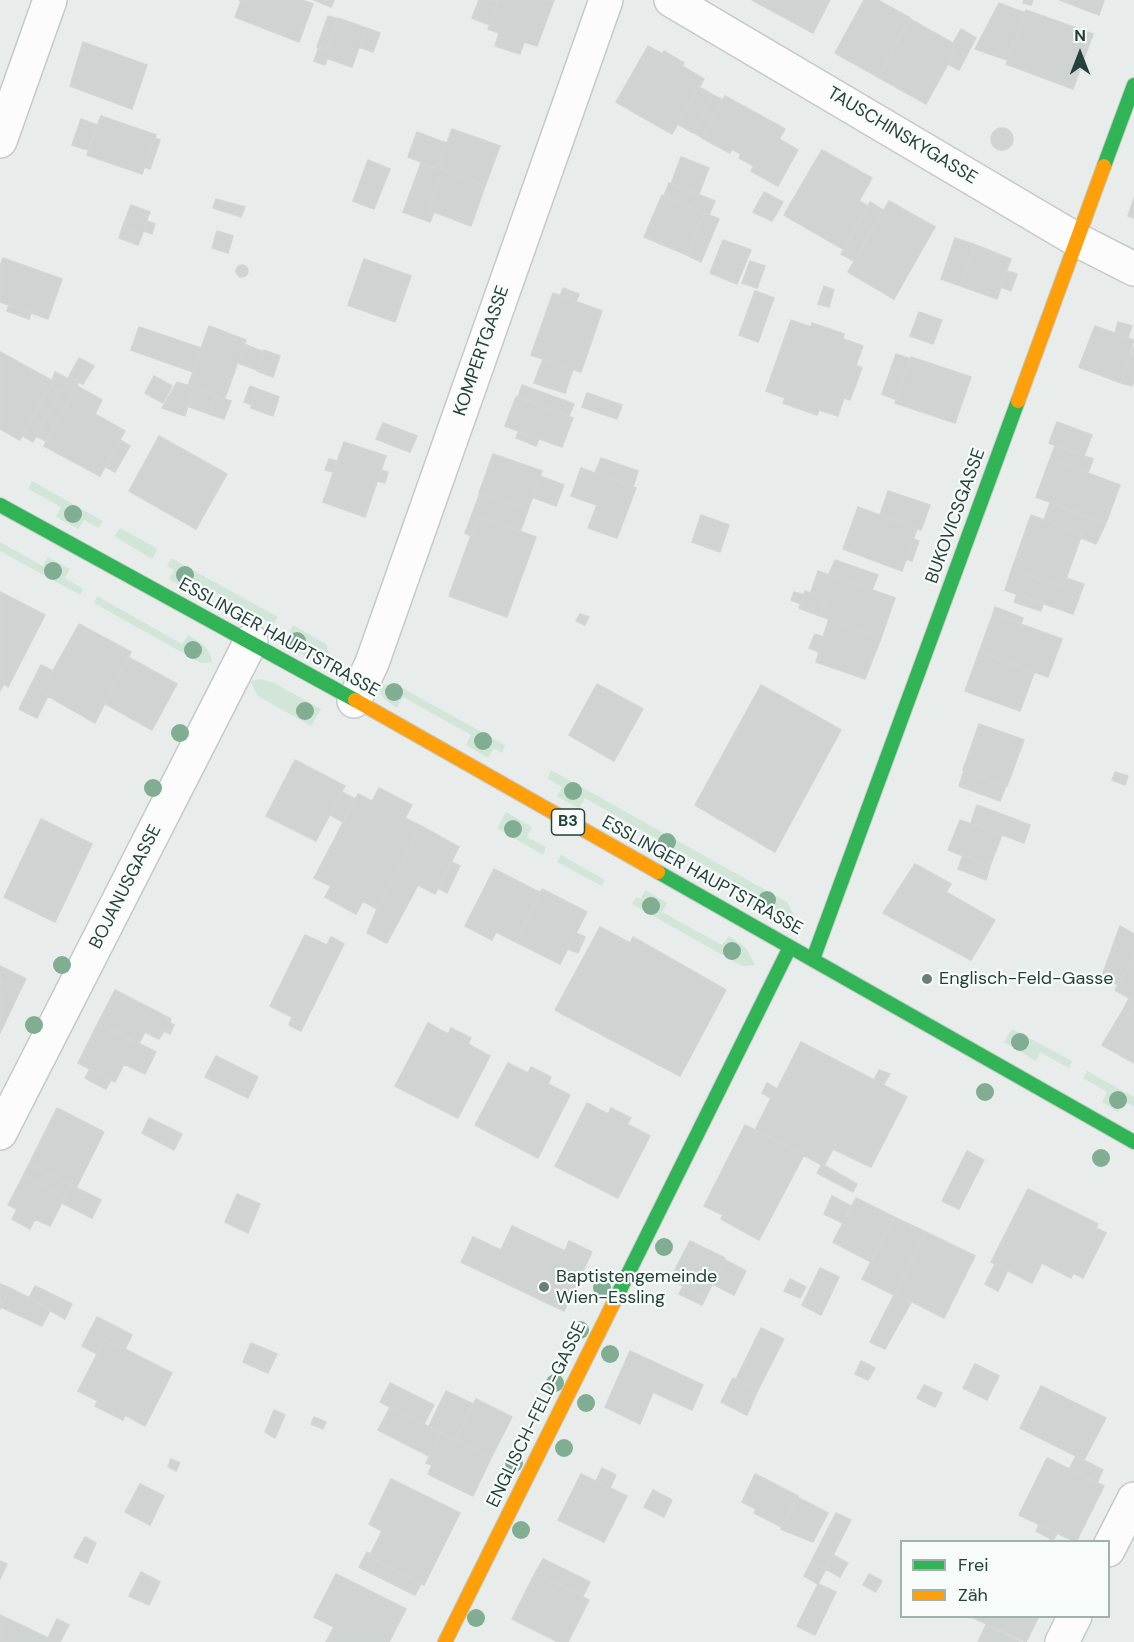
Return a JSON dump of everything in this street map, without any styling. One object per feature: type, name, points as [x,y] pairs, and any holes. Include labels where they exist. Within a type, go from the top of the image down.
[{"type":"street","points":[[0,141],[51,0]]},
{"type":"street","name":"KOMPERTGASSE","points":[[354,701],[376,651],[606,0]]},
{"type":"street","name":"TAUSCHINSKYGASSE","points":[[690,5],[1077,240],[1134,270]]},
{"type":"street","name":"BUKOVICSGASSE","points":[[813,959],[1134,85]]},
{"type":"street","name":"ESSLINGER HAUPTSTRASSE","points":[[0,504],[251,641],[1134,1142]]},
{"type":"street","name":"BOJANUSGASSE","points":[[0,1132],[251,641]]},
{"type":"street","name":"ENGLISCH-FELD-GASSE","points":[[445,1642],[790,947]]},
{"type":"street","points":[[1110,1546],[1134,1500]]},
{"type":"street","points":[[1062,1642],[1074,1618]]},
{"type":"green space","points":[[32,481],[103,521],[99,528],[84,520],[78,529],[56,517],[61,507],[28,489]]},
{"type":"green space","points":[[120,528],[158,549],[152,559],[114,536]]},
{"type":"green space","points":[[0,542],[43,566],[48,557],[70,569],[65,578],[83,589],[80,595],[0,551]]},
{"type":"green space","points":[[171,558],[278,617],[273,624],[196,583],[190,592],[169,579],[174,570],[167,566]]},
{"type":"green space","points":[[97,596],[182,644],[188,635],[207,649],[212,662],[201,663],[94,603]]},
{"type":"green space","points":[[293,625],[326,644],[332,662],[318,663],[283,644]]},
{"type":"green space","points":[[261,679],[274,683],[321,709],[311,726],[258,696],[250,681]]},
{"type":"green space","points":[[395,684],[505,745],[502,753],[494,748],[488,758],[466,745],[471,735],[403,697],[397,708],[384,699],[376,685]]},
{"type":"green space","points":[[551,770],[787,902],[795,916],[778,917],[751,904],[756,895],[678,850],[672,861],[650,848],[655,838],[585,798],[579,808],[557,797],[562,787],[548,779]]},
{"type":"green space","points":[[506,812],[532,827],[527,837],[546,847],[543,855],[497,828]]},
{"type":"green space","points":[[561,855],[605,880],[602,886],[557,862]]},
{"type":"green space","points":[[645,890],[667,903],[662,912],[722,945],[729,936],[746,948],[755,965],[742,966],[632,904],[636,897],[641,899]]},
{"type":"green space","points":[[1012,1029],[1072,1061],[1069,1068],[1040,1052],[1036,1061],[1004,1042]]},
{"type":"green space","points":[[1087,1071],[1134,1097],[1134,1107],[1124,1101],[1118,1112],[1102,1102],[1107,1092],[1083,1078]]},
{"type":"building","points":[[239,0],[302,0],[313,4],[299,42],[235,17],[241,1]]},
{"type":"building","points":[[314,0],[334,0],[331,7]]},
{"type":"building","points":[[479,0],[498,0],[490,25],[472,18]]},
{"type":"building","points":[[498,0],[554,0],[537,46],[524,42],[520,54],[495,46],[499,33],[488,29]]},
{"type":"building","points":[[752,0],[830,0],[813,33]]},
{"type":"building","points":[[864,0],[878,0],[910,18],[878,77],[835,53]]},
{"type":"building","points":[[1024,0],[1033,0],[1031,5],[1023,3]]},
{"type":"building","points":[[1060,0],[1104,0],[1099,15]]},
{"type":"building","points":[[999,3],[1025,13],[1007,60],[975,49]]},
{"type":"building","points":[[1026,10],[1093,34],[1073,89],[1006,64]]},
{"type":"building","points":[[328,16],[338,19],[326,50],[317,47]]},
{"type":"building","points":[[338,18],[366,28],[352,67],[323,57]]},
{"type":"building","points":[[910,19],[958,46],[926,104],[878,77]]},
{"type":"building","points":[[366,28],[380,33],[373,52],[359,47]]},
{"type":"building","points":[[961,29],[976,38],[959,70],[948,64],[958,46],[953,43]]},
{"type":"building","points":[[83,42],[147,65],[132,109],[70,86]]},
{"type":"building","points":[[648,46],[662,54],[664,51],[684,63],[682,66],[704,79],[672,134],[616,102]]},
{"type":"building","points":[[319,47],[326,50],[323,57],[327,58],[325,65],[314,61]]},
{"type":"building","points":[[699,87],[713,95],[693,133],[678,124]]},
{"type":"building","points":[[713,95],[723,100],[702,138],[693,132]]},
{"type":"building","points":[[725,96],[785,129],[779,139],[798,150],[778,186],[751,171],[754,166],[739,158],[741,154],[732,149],[730,153],[702,138]]},
{"type":"building","points":[[101,116],[156,135],[142,174],[87,155]]},
{"type":"building","points":[[81,119],[97,125],[88,150],[72,145]]},
{"type":"building","points":[[998,128],[1006,128],[1013,135],[1013,143],[1006,150],[998,150],[991,143],[991,135]]},
{"type":"building","points":[[452,129],[500,146],[485,186],[443,170],[445,167],[439,165]]},
{"type":"building","points":[[417,132],[446,143],[439,165],[445,167],[443,170],[408,157]]},
{"type":"building","points":[[155,138],[160,140],[150,169],[145,167]]},
{"type":"building","points":[[822,150],[872,178],[859,201],[868,206],[843,249],[784,215]]},
{"type":"building","points":[[681,157],[709,168],[699,194],[671,184]]},
{"type":"building","points":[[368,160],[390,169],[374,209],[353,201]]},
{"type":"building","points":[[421,163],[443,170],[429,210],[434,212],[430,222],[403,212]]},
{"type":"building","points":[[443,170],[485,186],[471,226],[429,210]]},
{"type":"building","points":[[669,183],[715,201],[709,215],[664,196]]},
{"type":"building","points":[[764,192],[783,202],[772,221],[753,212]]},
{"type":"building","points":[[662,195],[704,213],[687,255],[644,237]]},
{"type":"building","points":[[1134,198],[1134,218],[1128,216]]},
{"type":"building","points":[[216,199],[245,207],[241,217],[213,208]]},
{"type":"building","points":[[889,201],[935,227],[894,299],[848,272]]},
{"type":"building","points":[[870,202],[883,210],[854,261],[841,254]]},
{"type":"building","points":[[131,205],[150,212],[148,217],[129,210]]},
{"type":"building","points":[[129,210],[148,217],[142,235],[122,228]]},
{"type":"building","points":[[704,213],[719,219],[701,262],[687,255]]},
{"type":"building","points":[[147,221],[155,224],[152,234],[144,231]]},
{"type":"building","points":[[122,228],[142,235],[138,245],[119,238]]},
{"type":"building","points":[[217,231],[233,236],[228,253],[212,248]]},
{"type":"building","points":[[955,238],[976,245],[961,286],[941,279]]},
{"type":"building","points":[[723,240],[751,250],[737,284],[710,273]]},
{"type":"building","points":[[976,245],[1011,259],[997,299],[961,286]]},
{"type":"building","points":[[3,258],[62,279],[48,319],[0,302],[0,266]]},
{"type":"building","points":[[364,259],[411,276],[395,322],[348,305]]},
{"type":"building","points":[[750,261],[765,266],[757,288],[742,283]]},
{"type":"building","points":[[244,265],[248,271],[244,277],[240,277],[236,269]]},
{"type":"building","points":[[1007,271],[1017,274],[1011,291],[1001,287]]},
{"type":"building","points":[[824,286],[834,290],[829,307],[818,304]]},
{"type":"building","points":[[563,288],[579,294],[576,302],[560,296]]},
{"type":"building","points":[[755,291],[774,298],[758,342],[739,335]]},
{"type":"building","points":[[553,293],[602,311],[581,372],[531,355]]},
{"type":"building","points":[[9,305],[31,313],[29,319],[7,311]]},
{"type":"building","points":[[919,312],[942,320],[933,344],[910,336]]},
{"type":"building","points":[[791,320],[811,327],[812,323],[844,334],[843,339],[863,346],[856,365],[862,368],[850,400],[844,398],[838,416],[819,410],[817,415],[783,403],[785,398],[766,391]]},
{"type":"building","points":[[1118,322],[1132,326],[1128,338],[1115,333]]},
{"type":"building","points":[[209,326],[246,340],[225,398],[188,386]]},
{"type":"building","points":[[1095,326],[1134,340],[1121,383],[1079,367]]},
{"type":"building","points":[[139,327],[201,348],[193,372],[131,350]]},
{"type":"building","points":[[244,344],[264,352],[257,370],[238,363]]},
{"type":"building","points":[[1134,347],[1134,381],[1132,386],[1121,383]]},
{"type":"building","points":[[264,350],[280,356],[273,377],[257,371]]},
{"type":"building","points":[[0,352],[53,381],[20,440],[0,429]]},
{"type":"building","points":[[896,354],[911,359],[897,400],[882,394]]},
{"type":"building","points":[[911,357],[971,377],[955,423],[895,403]]},
{"type":"building","points":[[79,358],[94,366],[83,384],[69,376]]},
{"type":"building","points":[[543,359],[573,369],[565,393],[534,383]]},
{"type":"building","points":[[55,372],[68,379],[61,391],[50,386]]},
{"type":"building","points":[[69,376],[79,382],[46,441],[36,436]]},
{"type":"building","points":[[154,376],[172,386],[163,403],[145,393]]},
{"type":"building","points":[[177,382],[193,387],[185,416],[162,408]]},
{"type":"building","points":[[522,385],[574,404],[569,416],[518,397]]},
{"type":"building","points":[[50,386],[61,391],[33,442],[22,435]]},
{"type":"building","points":[[77,386],[102,400],[95,414],[125,431],[100,476],[44,446]]},
{"type":"building","points":[[250,386],[258,389],[252,405],[244,402]]},
{"type":"building","points":[[193,387],[216,396],[209,414],[187,406]]},
{"type":"building","points":[[258,389],[279,397],[273,416],[251,408]]},
{"type":"building","points":[[587,393],[622,405],[617,419],[582,407]]},
{"type":"building","points":[[216,396],[231,401],[224,419],[209,414]]},
{"type":"building","points":[[516,397],[573,418],[562,447],[505,426]]},
{"type":"building","points":[[1057,422],[1092,435],[1084,456],[1049,443]]},
{"type":"building","points":[[383,423],[417,436],[410,452],[376,439]]},
{"type":"building","points":[[518,432],[526,435],[524,441],[516,438]]},
{"type":"building","points":[[526,435],[539,439],[536,446],[524,441]]},
{"type":"building","points":[[159,436],[227,474],[196,529],[129,491]]},
{"type":"building","points":[[120,440],[130,446],[115,472],[106,467]]},
{"type":"building","points":[[344,442],[386,456],[365,517],[323,502]]},
{"type":"building","points":[[1055,446],[1093,459],[1088,473],[1050,459]]},
{"type":"building","points":[[493,454],[542,471],[528,510],[479,493]]},
{"type":"building","points":[[601,458],[638,471],[633,487],[595,473]]},
{"type":"building","points":[[329,459],[337,461],[333,472],[325,470]]},
{"type":"building","points":[[1050,459],[1120,485],[1106,523],[1036,497]]},
{"type":"building","points":[[581,468],[636,488],[617,538],[588,528],[597,505],[571,496]]},
{"type":"building","points":[[381,470],[388,472],[385,483],[378,481]]},
{"type":"building","points":[[540,476],[564,485],[556,506],[532,497]]},
{"type":"building","points":[[888,491],[930,505],[921,530],[880,515]]},
{"type":"building","points":[[480,493],[528,510],[520,532],[478,516],[471,536],[465,533]]},
{"type":"building","points":[[1050,503],[1106,523],[1096,544],[1081,538],[1082,534],[1044,520]]},
{"type":"building","points":[[858,507],[917,529],[902,571],[843,549]]},
{"type":"building","points":[[701,515],[729,525],[720,552],[692,542]]},
{"type":"building","points":[[1031,515],[1082,534],[1063,587],[1012,569]]},
{"type":"building","points":[[478,516],[536,537],[507,617],[449,596]]},
{"type":"building","points":[[913,539],[919,541],[912,561],[906,559]]},
{"type":"building","points":[[835,560],[878,575],[872,590],[829,574]]},
{"type":"building","points":[[1012,569],[1063,587],[1066,578],[1084,584],[1073,614],[1005,590]]},
{"type":"building","points":[[818,571],[895,598],[881,638],[820,616],[826,598],[811,592]]},
{"type":"building","points":[[805,591],[826,598],[820,616],[799,608]]},
{"type":"building","points":[[0,592],[45,615],[8,687],[4,684],[0,691]]},
{"type":"building","points":[[794,592],[804,595],[801,604],[791,600]]},
{"type":"building","points":[[1017,594],[1043,604],[1041,611],[1014,602]]},
{"type":"building","points":[[995,607],[1023,618],[1021,624],[993,614]]},
{"type":"building","points":[[580,614],[589,617],[585,625],[576,621]]},
{"type":"building","points":[[993,614],[1062,639],[1048,677],[979,652]]},
{"type":"building","points":[[829,619],[881,638],[865,679],[816,662],[819,652],[809,648],[815,634],[823,637]]},
{"type":"building","points":[[79,624],[131,652],[95,723],[41,692]]},
{"type":"building","points":[[979,652],[1034,673],[1020,711],[965,691]]},
{"type":"building","points":[[128,657],[177,684],[152,730],[104,703]]},
{"type":"building","points":[[41,665],[53,671],[41,692],[48,696],[37,718],[19,709]]},
{"type":"building","points":[[597,684],[643,709],[614,761],[569,735]]},
{"type":"building","points":[[761,685],[841,730],[775,852],[695,805]]},
{"type":"building","points":[[979,724],[1024,740],[1007,786],[963,770]]},
{"type":"building","points":[[295,760],[345,786],[316,841],[266,816]]},
{"type":"building","points":[[964,771],[1006,786],[1000,801],[959,786]]},
{"type":"building","points":[[1115,772],[1128,776],[1125,785],[1112,780]]},
{"type":"building","points":[[379,788],[412,805],[405,818],[421,826],[377,909],[363,901],[356,914],[325,897],[331,886],[314,878],[358,794],[372,801]]},
{"type":"building","points":[[342,792],[355,799],[343,822],[330,815]]},
{"type":"building","points":[[977,805],[1030,825],[1024,843],[971,823]]},
{"type":"building","points":[[41,819],[92,844],[55,922],[4,897]]},
{"type":"building","points":[[960,820],[1002,835],[990,866],[948,850]]},
{"type":"building","points":[[421,826],[459,847],[435,894],[418,885],[387,943],[367,933],[377,909]]},
{"type":"building","points":[[963,855],[990,866],[986,880],[958,869]]},
{"type":"building","points":[[452,862],[460,866],[447,893],[438,888]]},
{"type":"building","points":[[915,864],[951,884],[946,892],[995,920],[971,960],[883,913]]},
{"type":"building","points":[[494,869],[541,893],[516,942],[496,932],[492,940],[465,926]]},
{"type":"building","points":[[542,889],[587,912],[560,964],[516,942]]},
{"type":"building","points":[[1120,926],[1134,934],[1134,956],[1118,985],[1102,976]]},
{"type":"building","points":[[600,927],[630,943],[633,937],[726,990],[680,1076],[555,1010]]},
{"type":"building","points":[[576,933],[585,937],[578,953],[568,949]]},
{"type":"building","points":[[305,935],[327,945],[331,937],[344,944],[301,1031],[289,1025],[292,1017],[270,1006]]},
{"type":"building","points":[[1134,956],[1134,1001],[1115,990]]},
{"type":"building","points":[[0,966],[26,979],[20,991],[0,981]]},
{"type":"building","points":[[0,981],[20,991],[0,1033]]},
{"type":"building","points":[[115,990],[171,1019],[169,1022],[174,1025],[170,1034],[164,1031],[159,1039],[145,1032],[139,1043],[98,1023]]},
{"type":"building","points":[[1129,998],[1134,1001],[1134,1017],[1123,1010]]},
{"type":"building","points":[[1123,1010],[1134,1017],[1134,1063],[1102,1045]]},
{"type":"building","points":[[98,1023],[156,1052],[145,1074],[124,1064],[115,1082],[78,1063]]},
{"type":"building","points":[[428,1023],[448,1034],[451,1028],[471,1038],[468,1044],[490,1056],[458,1118],[395,1086]]},
{"type":"building","points":[[801,1042],[874,1080],[879,1070],[890,1074],[883,1085],[907,1097],[871,1167],[833,1149],[824,1166],[755,1130],[771,1098],[762,1093],[767,1083],[777,1089]]},
{"type":"building","points":[[216,1056],[258,1077],[248,1098],[205,1077]]},
{"type":"building","points":[[508,1063],[528,1073],[531,1067],[551,1077],[548,1084],[570,1095],[538,1158],[475,1125]]},
{"type":"building","points":[[90,1069],[111,1080],[106,1089],[85,1078]]},
{"type":"building","points":[[587,1103],[608,1114],[611,1108],[631,1118],[627,1124],[650,1136],[618,1198],[555,1166]]},
{"type":"building","points":[[57,1108],[104,1132],[76,1188],[29,1164]]},
{"type":"building","points":[[149,1118],[182,1134],[174,1150],[142,1133]]},
{"type":"building","points":[[745,1125],[804,1155],[759,1240],[721,1219],[723,1215],[704,1206]]},
{"type":"building","points":[[967,1151],[984,1160],[959,1209],[942,1201]]},
{"type":"building","points":[[29,1164],[71,1185],[65,1197],[23,1176]]},
{"type":"building","points":[[822,1164],[857,1184],[853,1192],[817,1173]]},
{"type":"building","points":[[23,1176],[65,1197],[50,1226],[35,1219],[30,1229],[12,1219],[17,1209],[8,1205]]},
{"type":"building","points":[[71,1185],[101,1200],[92,1218],[62,1203]]},
{"type":"building","points":[[1028,1189],[1098,1224],[1096,1228],[1106,1233],[1083,1278],[1073,1273],[1071,1278],[1042,1263],[1032,1283],[991,1262]]},
{"type":"building","points":[[237,1194],[260,1204],[248,1233],[225,1222]]},
{"type":"building","points":[[832,1196],[851,1206],[843,1223],[824,1214]]},
{"type":"building","points":[[856,1198],[894,1217],[871,1262],[833,1242]]},
{"type":"building","points":[[894,1217],[926,1232],[894,1295],[862,1279]]},
{"type":"building","name":"Baptistengemeinde Wien-Essling","points":[[512,1226],[565,1251],[569,1241],[592,1252],[564,1311],[461,1262],[473,1237],[501,1250]]},
{"type":"building","points":[[926,1232],[975,1256],[944,1318],[895,1293]]},
{"type":"building","points":[[690,1241],[725,1258],[706,1297],[670,1279]]},
{"type":"building","points":[[725,1260],[746,1271],[734,1295],[713,1284]]},
{"type":"building","points":[[995,1264],[1008,1270],[998,1291],[985,1284]]},
{"type":"building","points":[[820,1268],[839,1277],[821,1315],[802,1305]]},
{"type":"building","points":[[790,1279],[806,1287],[800,1298],[784,1291]]},
{"type":"building","points":[[0,1284],[10,1288],[0,1309]]},
{"type":"building","points":[[35,1286],[72,1304],[65,1319],[29,1298]]},
{"type":"building","points":[[683,1286],[706,1297],[702,1305],[679,1294]]},
{"type":"building","points":[[10,1288],[51,1309],[42,1326],[1,1307]]},
{"type":"building","points":[[895,1293],[912,1301],[885,1349],[870,1342]]},
{"type":"building","points":[[97,1317],[132,1335],[125,1349],[105,1339],[97,1354],[82,1346]]},
{"type":"building","points":[[761,1328],[784,1339],[758,1390],[736,1379]]},
{"type":"building","points":[[105,1339],[172,1373],[145,1426],[125,1415],[123,1420],[95,1406],[98,1401],[78,1391]]},
{"type":"building","points":[[251,1343],[277,1354],[268,1373],[243,1362]]},
{"type":"building","points":[[630,1351],[703,1385],[692,1410],[653,1392],[640,1424],[605,1407]]},
{"type":"building","points":[[861,1361],[875,1368],[868,1380],[855,1374]]},
{"type":"building","points":[[975,1364],[999,1376],[987,1400],[963,1388]]},
{"type":"building","points":[[733,1378],[758,1390],[747,1415],[721,1402]]},
{"type":"building","points":[[390,1383],[434,1405],[424,1424],[380,1402]]},
{"type":"building","points":[[924,1385],[942,1393],[935,1407],[917,1398]]},
{"type":"building","points":[[1041,1386],[1106,1418],[1084,1460],[1020,1428]]},
{"type":"building","points":[[446,1391],[473,1404],[455,1440],[429,1426]]},
{"type":"building","points":[[476,1399],[512,1417],[491,1458],[455,1440]]},
{"type":"building","points":[[390,1407],[441,1433],[429,1456],[378,1430]]},
{"type":"building","points":[[274,1410],[285,1415],[275,1438],[265,1432]]},
{"type":"building","points":[[314,1417],[326,1422],[323,1429],[311,1424]]},
{"type":"building","points":[[441,1433],[491,1458],[473,1496],[428,1474],[432,1465],[426,1463]]},
{"type":"building","points":[[1076,1456],[1103,1470],[1097,1483],[1069,1469]]},
{"type":"building","points":[[1047,1458],[1104,1486],[1077,1540],[1072,1540],[1019,1515]]},
{"type":"building","points":[[171,1459],[180,1463],[176,1471],[168,1467]]},
{"type":"building","points":[[602,1468],[616,1475],[610,1488],[596,1481]]},
{"type":"building","points":[[581,1474],[627,1496],[604,1542],[558,1520]]},
{"type":"building","points":[[755,1474],[798,1496],[782,1527],[754,1513],[756,1509],[742,1502]]},
{"type":"building","points":[[391,1479],[460,1513],[424,1585],[369,1557],[382,1531],[369,1524]]},
{"type":"building","points":[[140,1484],[164,1496],[150,1525],[125,1512]]},
{"type":"building","points":[[653,1490],[672,1500],[664,1517],[644,1507]]},
{"type":"building","points":[[797,1497],[828,1513],[813,1542],[781,1529]]},
{"type":"building","points":[[836,1513],[851,1520],[826,1569],[811,1562]]},
{"type":"building","points":[[1039,1525],[1057,1534],[1053,1540],[1036,1531]]},
{"type":"building","points":[[85,1537],[96,1543],[87,1563],[74,1557]]},
{"type":"building","points":[[367,1552],[371,1554],[369,1557],[421,1584],[415,1595],[359,1567]]},
{"type":"building","points":[[833,1555],[848,1563],[840,1577],[826,1569]]},
{"type":"building","points":[[543,1559],[590,1582],[583,1596],[535,1573]]},
{"type":"building","points":[[0,1561],[7,1564],[0,1579]]},
{"type":"building","points":[[811,1562],[826,1569],[818,1584],[804,1576]]},
{"type":"building","points":[[141,1572],[160,1582],[149,1605],[129,1596]]},
{"type":"building","points":[[535,1573],[589,1600],[568,1642],[558,1642],[512,1619]]},
{"type":"building","points":[[336,1574],[406,1609],[389,1642],[326,1642],[334,1627],[314,1617]]},
{"type":"building","points":[[869,1574],[882,1581],[876,1592],[863,1585]]},
{"type":"building","points":[[818,1584],[836,1592],[815,1635],[797,1626]]},
{"type":"building","points":[[0,1615],[48,1638],[57,1619],[69,1625],[60,1642],[0,1642]]},
{"type":"building","points":[[973,1618],[1038,1618],[1026,1642]]},
{"type":"building","points":[[986,1625],[1021,1642],[978,1642]]},
{"type":"traffic: fast","points":[[1104,166],[1134,85]]},
{"type":"traffic: fast","points":[[813,959],[1018,401]]},
{"type":"traffic: fast","points":[[0,505],[355,700]]},
{"type":"traffic: fast","points":[[658,872],[1134,1142]]},
{"type":"traffic: fast","points":[[615,1300],[790,947]]},
{"type":"traffic: slow","points":[[1018,401],[1104,166]]},
{"type":"traffic: slow","points":[[355,700],[658,872]]},
{"type":"traffic: slow","points":[[445,1642],[615,1300]]},
{"type":"place","name":"Englisch-Feld-Gasse","points":[[927,979]]},
{"type":"place","name":"Baptistengemeinde Wien-Essling","points":[[544,1287]]}]
